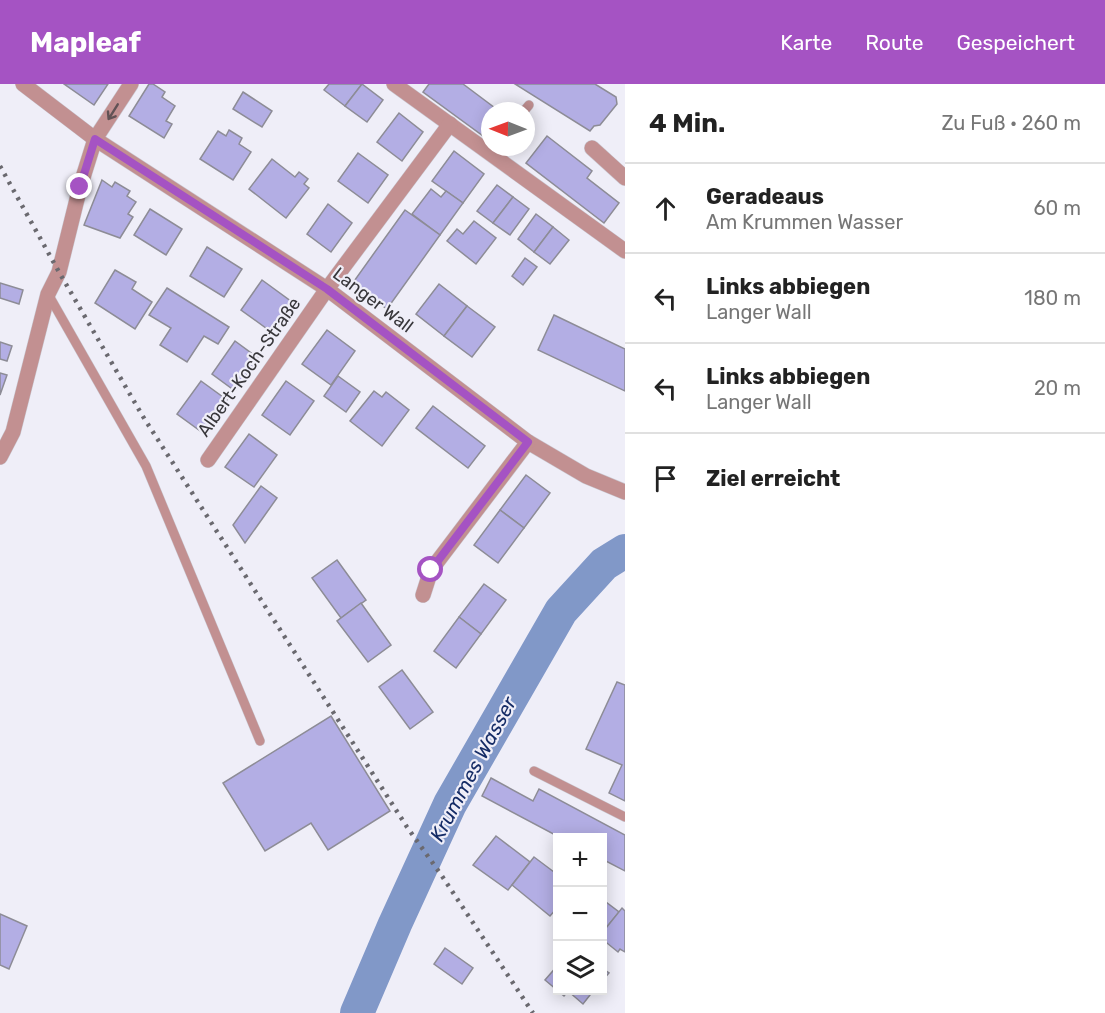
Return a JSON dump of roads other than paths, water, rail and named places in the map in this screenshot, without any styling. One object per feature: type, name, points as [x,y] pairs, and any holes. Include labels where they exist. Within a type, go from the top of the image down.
[{"type":"street","name":"Langer Wall","points":[[23,84],[95,139],[327,289],[528,442],[586,476],[625,492]]},
{"type":"street","points":[[0,458],[13,432],[48,294],[59,272],[80,187],[95,139],[131,84]]},
{"type":"street","points":[[394,84],[481,143]]},
{"type":"street","name":"Albert-Koch-Straße","points":[[208,460],[327,289],[450,124]]},
{"type":"street","points":[[592,148],[625,178]]},
{"type":"street","points":[[501,156],[625,251]]},
{"type":"street","points":[[423,595],[431,570],[528,442]]},
{"type":"lane","points":[[48,294],[146,466],[260,741]]},
{"type":"lane","points":[[534,771],[625,817]]},
{"type":"waterway","name":"Krummes Wasser","points":[[357,1013],[450,804],[561,611],[604,564],[625,551]]},
{"type":"railway","points":[[0,166],[142,415],[407,827],[533,1013]]}]
